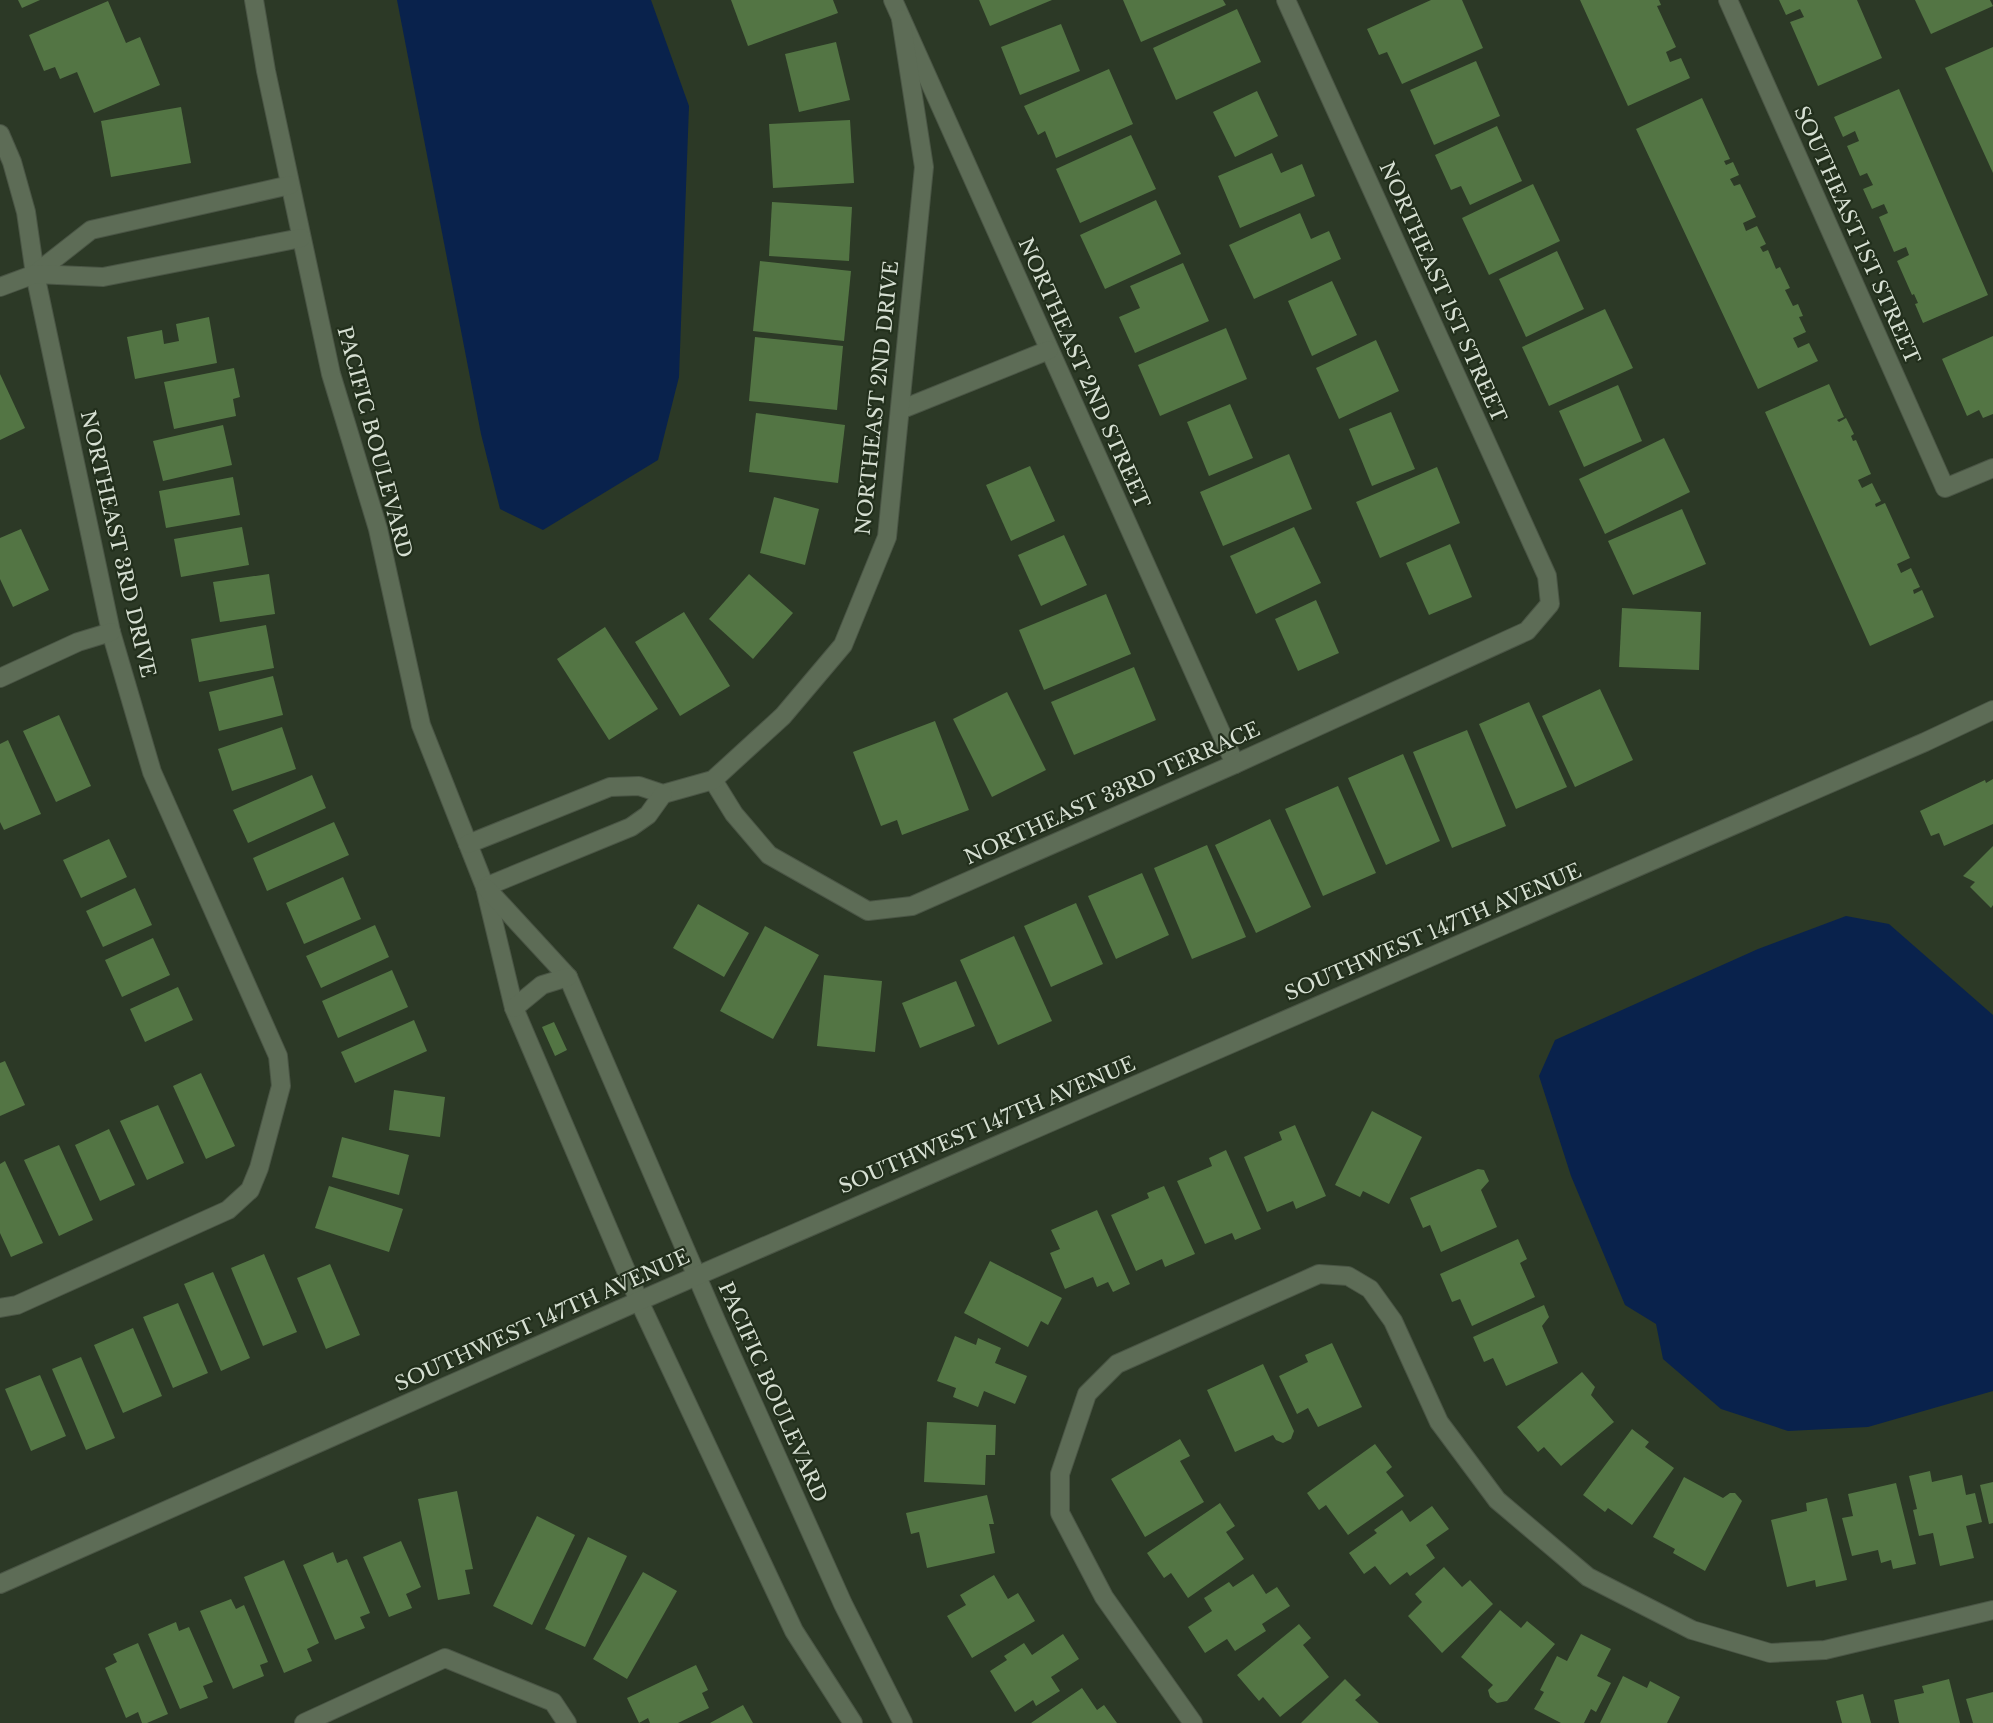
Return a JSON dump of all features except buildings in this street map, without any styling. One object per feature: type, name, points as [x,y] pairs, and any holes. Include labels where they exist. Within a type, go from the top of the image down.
[{"type":"street","name":"PACIFIC BOULEVARD","points":[[254,0],[290,185],[331,374],[378,529],[421,725],[485,887],[514,1008],[639,1301],[794,1631],[853,1723]]},
{"type":"street","name":"NORTHEAST 2ND STREET","points":[[893,0],[1235,764]]},
{"type":"street","name":"NORTHEAST 1ST STREET","points":[[1286,0],[1547,576],[1550,604]]},
{"type":"street","name":"SOUTHEAST 1ST STREET","points":[[1728,0],[1945,488],[1993,468]]},
{"type":"street","name":"NORTHEAST 2ND DRIVE","points":[[663,794],[713,780],[783,716],[843,645],[887,537],[924,167],[901,19]]},
{"type":"street","name":"NORTHEAST 3RD DRIVE","points":[[0,134],[12,162],[26,212],[35,274],[111,632],[152,772],[278,1056],[281,1086],[259,1168],[250,1190],[228,1210],[17,1305],[0,1308]]},
{"type":"street","points":[[0,286],[35,274],[91,230],[290,185]]},
{"type":"street","points":[[35,274],[103,277],[301,238]]},
{"type":"street","points":[[900,410],[1049,350]]},
{"type":"street","name":"NORTHEAST 33RD TERRACE","points":[[713,780],[734,813],[769,855],[868,911],[912,906],[1235,764],[1527,631],[1550,604]]},
{"type":"street","points":[[0,678],[78,642],[111,632]]},
{"type":"street","name":"SOUTHWEST 147TH AVENUE","points":[[0,1584],[639,1301],[1915,747],[1993,710]]},
{"type":"street","points":[[468,844],[610,787],[639,786],[663,794],[648,815],[631,827],[485,887]]},
{"type":"street","name":"PACIFIC BOULEVARD","points":[[485,887],[568,977],[697,1277],[843,1604],[903,1723]]},
{"type":"street","points":[[514,1008],[542,985],[568,977]]},
{"type":"street","points":[[1193,1723],[1104,1597],[1060,1513],[1060,1474],[1087,1394],[1117,1364],[1319,1274],[1348,1276],[1370,1288],[1393,1321],[1439,1422],[1497,1500],[1588,1577],[1692,1630],[1770,1653],[1825,1650],[1993,1610]]},
{"type":"street","points":[[304,1723],[445,1658],[553,1702],[567,1723]]},
{"type":"water","points":[[397,0],[651,0],[689,106],[679,377],[658,460],[543,530],[500,509],[481,434]]},
{"type":"water","points":[[1846,916],[1889,924],[1993,1015],[1993,1391],[1868,1427],[1788,1431],[1721,1409],[1663,1359],[1656,1324],[1625,1305],[1571,1176],[1539,1076],[1555,1040],[1758,949]]}]
